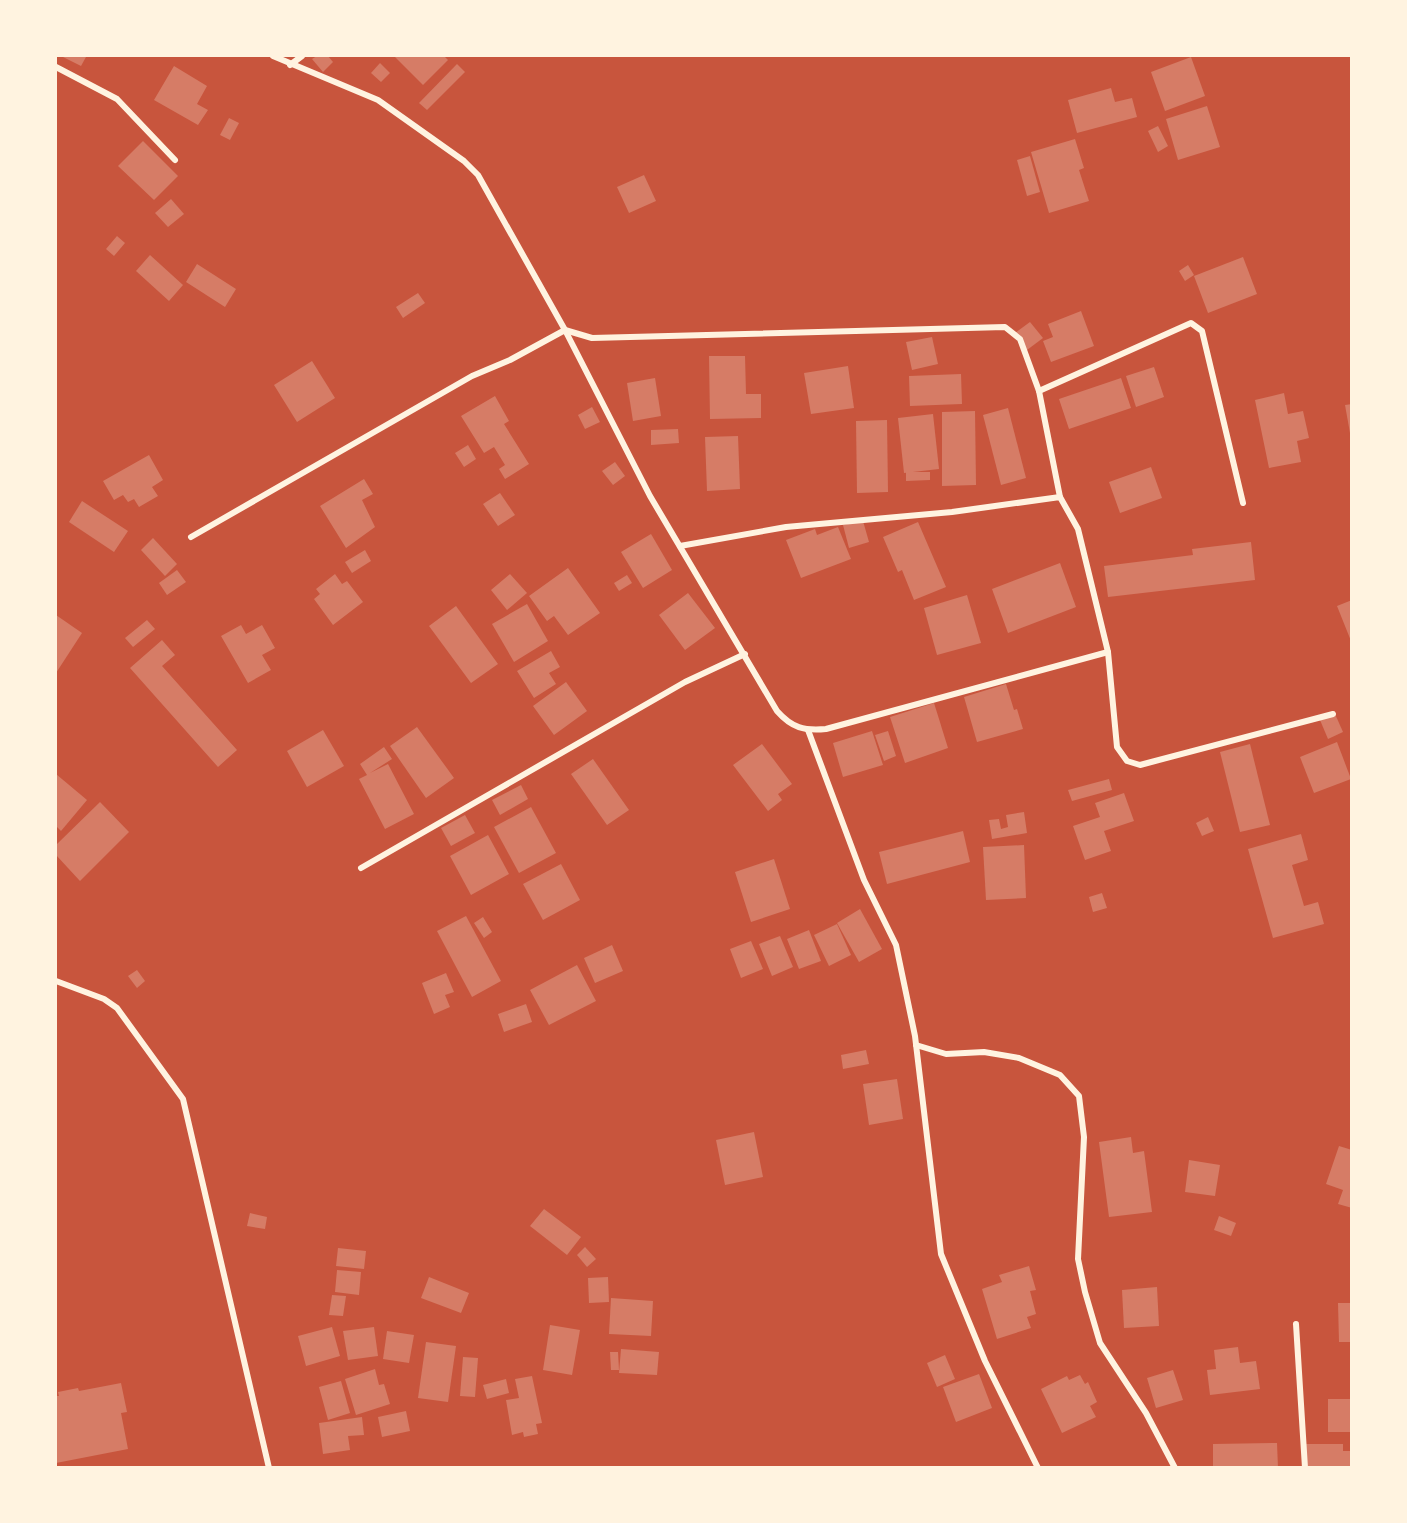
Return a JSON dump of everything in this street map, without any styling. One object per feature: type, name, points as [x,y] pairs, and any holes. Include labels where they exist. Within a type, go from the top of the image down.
[{"type":"street","points":[[273,56],[378,99],[464,160],[478,176],[565,330],[650,496],[777,711],[797,728],[826,729],[1108,652]]},
{"type":"street","points":[[290,64],[302,56]]},
{"type":"street","points":[[56,67],[117,99],[175,160]]},
{"type":"street","points":[[1039,391],[1191,324],[1202,331],[1244,503]]},
{"type":"street","points":[[191,537],[472,376],[510,360],[565,330],[592,338],[1005,327],[1020,339],[1039,391],[1060,497],[1077,529],[1108,652],[1117,747],[1127,760],[1140,765],[1333,714]]},
{"type":"street","points":[[680,546],[786,527],[952,512],[1060,497]]},
{"type":"street","points":[[362,868],[685,682],[745,654]]},
{"type":"street","points":[[808,730],[864,880],[896,945],[916,1045],[940,1254],[986,1361],[1038,1467]]},
{"type":"street","points":[[56,981],[104,999],[117,1008],[183,1099],[269,1467]]},
{"type":"street","points":[[916,1045],[946,1054],[984,1052],[1019,1058],[1060,1075],[1079,1096],[1084,1137],[1078,1259],[1085,1293],[1101,1343],[1146,1413],[1175,1467]]},
{"type":"street","points":[[1296,1324],[1305,1467]]},
{"type":"building","points":[[61,56],[84,56],[86,57],[81,66]]},
{"type":"building","points":[[317,56],[328,56],[333,62],[323,72],[312,59]]},
{"type":"building","points":[[394,56],[444,56],[448,60],[423,85]]},
{"type":"building","points":[[1191,57],[1205,96],[1165,111],[1151,72]]},
{"type":"building","points":[[380,63],[390,73],[381,82],[371,73]]},
{"type":"building","points":[[457,64],[465,72],[427,110],[419,103]]},
{"type":"building","points":[[174,66],[207,86],[197,104],[208,110],[198,125],[154,100]]},
{"type":"building","points":[[1111,88],[1115,102],[1132,98],[1137,117],[1077,133],[1068,100]]},
{"type":"building","points":[[1207,106],[1220,147],[1178,160],[1166,119]]},
{"type":"building","points":[[229,118],[239,123],[230,140],[220,135]]},
{"type":"building","points":[[1158,126],[1168,146],[1158,152],[1148,131]]},
{"type":"building","points":[[1075,139],[1084,168],[1079,170],[1089,201],[1049,213],[1031,152]]},
{"type":"building","points":[[143,141],[178,176],[154,200],[118,166]]},
{"type":"building","points":[[1030,156],[1040,192],[1027,196],[1017,160]]},
{"type":"building","points":[[644,175],[656,201],[629,213],[617,187]]},
{"type":"building","points":[[171,199],[184,214],[168,227],[155,213]]},
{"type":"building","points":[[117,236],[125,243],[114,256],[106,249]]},
{"type":"building","points":[[150,255],[183,285],[169,301],[136,271]]},
{"type":"building","points":[[1243,257],[1257,294],[1208,313],[1194,276]]},
{"type":"building","points":[[197,264],[236,289],[225,307],[186,282]]},
{"type":"building","points":[[1188,265],[1194,275],[1185,281],[1179,271]]},
{"type":"building","points":[[418,293],[425,303],[403,318],[396,307]]},
{"type":"building","points":[[1081,311],[1094,346],[1051,362],[1043,341],[1053,337],[1048,324]]},
{"type":"building","points":[[1030,322],[1043,338],[1027,350],[1015,333]]},
{"type":"building","points":[[932,337],[938,364],[912,370],[906,342]]},
{"type":"building","points":[[709,356],[745,356],[746,394],[761,394],[761,418],[710,419]]},
{"type":"building","points":[[312,361],[335,398],[297,422],[274,385]]},
{"type":"building","points":[[848,366],[854,408],[811,414],[804,373]]},
{"type":"building","points":[[1154,367],[1164,397],[1136,407],[1126,376]]},
{"type":"building","points":[[961,374],[962,404],[910,406],[909,376]]},
{"type":"building","points":[[655,378],[661,416],[633,421],[627,383]]},
{"type":"building","points":[[1121,378],[1131,408],[1069,429],[1059,399]]},
{"type":"building","points":[[1284,393],[1288,414],[1303,411],[1309,438],[1297,441],[1301,462],[1269,468],[1255,400]]},
{"type":"building","points":[[495,396],[509,421],[504,424],[529,464],[505,479],[499,469],[505,465],[494,447],[484,453],[461,416]]},
{"type":"building","points":[[1352,404],[1352,433],[1350,433],[1345,405]]},
{"type":"building","points":[[592,407],[600,422],[585,429],[578,415]]},
{"type":"building","points":[[1008,408],[1026,478],[1001,485],[983,415]]},
{"type":"building","points":[[975,411],[976,485],[942,486],[942,412]]},
{"type":"building","points":[[933,414],[939,469],[904,473],[898,418]]},
{"type":"building","points":[[887,420],[888,492],[857,493],[856,421]]},
{"type":"building","points":[[678,429],[679,443],[651,445],[651,430]]},
{"type":"building","points":[[738,436],[740,489],[707,491],[705,437]]},
{"type":"building","points":[[468,445],[476,459],[464,467],[455,453]]},
{"type":"building","points":[[149,455],[163,480],[152,487],[158,496],[139,507],[134,499],[128,502],[123,495],[114,500],[103,481]]},
{"type":"building","points":[[615,462],[625,476],[613,485],[602,471]]},
{"type":"building","points":[[1151,467],[1162,498],[1120,513],[1109,482]]},
{"type":"building","points":[[906,472],[930,472],[930,480],[906,481]]},
{"type":"building","points":[[364,479],[373,494],[362,500],[375,527],[346,548],[320,506]]},
{"type":"building","points":[[500,493],[515,515],[498,526],[483,504]]},
{"type":"building","points":[[82,501],[128,531],[114,552],[69,522]]},
{"type":"building","points":[[863,521],[869,542],[849,548],[843,525]]},
{"type":"building","points":[[918,522],[946,587],[914,600],[902,570],[898,572],[883,537]]},
{"type":"building","points":[[838,527],[851,559],[801,578],[786,540],[815,529],[817,535]]},
{"type":"building","points":[[651,534],[672,570],[643,588],[621,552]]},
{"type":"building","points":[[153,538],[177,564],[165,576],[141,550]]},
{"type":"building","points":[[1251,542],[1255,580],[1108,597],[1104,566],[1193,555],[1192,549]]},
{"type":"building","points":[[365,550],[371,561],[352,573],[345,562]]},
{"type":"building","points":[[1060,563],[1076,607],[1008,633],[992,589]]},
{"type":"building","points":[[568,568],[600,613],[568,635],[554,616],[547,621],[529,596]]},
{"type":"building","points":[[177,570],[186,582],[167,595],[159,583]]},
{"type":"building","points":[[335,574],[342,584],[347,581],[363,602],[333,625],[314,599],[320,594],[316,589]]},
{"type":"building","points":[[510,574],[527,593],[507,610],[491,590]]},
{"type":"building","points":[[627,575],[632,583],[619,591],[614,583]]},
{"type":"building","points":[[688,593],[715,628],[685,650],[659,615]]},
{"type":"building","points":[[967,595],[981,643],[937,655],[924,608]]},
{"type":"building","points":[[1352,600],[1352,641],[1351,641],[1337,606]]},
{"type":"building","points":[[527,604],[548,641],[514,662],[492,624]]},
{"type":"building","points":[[456,606],[498,664],[471,683],[429,626]]},
{"type":"building","points":[[56,615],[82,633],[56,673]]},
{"type":"building","points":[[147,620],[155,629],[133,647],[125,638]]},
{"type":"building","points":[[241,625],[246,634],[262,625],[275,648],[262,655],[271,670],[248,683],[221,636]]},
{"type":"building","points":[[162,640],[175,655],[162,666],[237,750],[218,767],[130,668]]},
{"type":"building","points":[[551,651],[560,667],[549,673],[556,684],[534,698],[517,671]]},
{"type":"building","points":[[566,682],[587,711],[554,735],[533,706]]},
{"type":"building","points":[[1006,684],[1023,729],[977,742],[964,697]]},
{"type":"building","points":[[934,703],[948,748],[905,763],[890,717]]},
{"type":"building","points":[[1335,714],[1343,732],[1328,739],[1320,720]]},
{"type":"building","points":[[417,727],[454,778],[426,798],[390,746]]},
{"type":"building","points":[[323,730],[344,766],[307,787],[287,751]]},
{"type":"building","points":[[872,731],[883,765],[843,777],[833,743]]},
{"type":"building","points":[[888,731],[896,756],[884,761],[875,735]]},
{"type":"building","points":[[1337,742],[1351,779],[1314,793],[1300,757]]},
{"type":"building","points":[[762,744],[792,784],[778,794],[782,800],[768,811],[733,765]]},
{"type":"building","points":[[1250,744],[1270,825],[1240,832],[1220,752]]},
{"type":"building","points":[[384,747],[392,759],[370,773],[388,764],[414,814],[385,829],[359,779],[367,775],[360,764]]},
{"type":"building","points":[[593,759],[629,810],[607,825],[571,774]]},
{"type":"building","points":[[56,774],[87,800],[61,831],[56,826]]},
{"type":"building","points":[[1109,779],[1112,790],[1072,801],[1068,790]]},
{"type":"building","points":[[521,785],[528,799],[500,815],[492,800]]},
{"type":"building","points":[[1124,793],[1134,821],[1104,831],[1111,851],[1085,860],[1073,826],[1100,817],[1095,803]]},
{"type":"building","points":[[100,802],[129,832],[80,881],[56,855],[56,845]]},
{"type":"building","points":[[531,807],[556,853],[519,873],[494,827]]},
{"type":"building","points":[[1024,812],[1027,833],[992,839],[989,820],[999,819],[1001,829],[1008,827],[1006,815]]},
{"type":"building","points":[[465,815],[475,833],[451,846],[441,828]]},
{"type":"building","points":[[1208,817],[1214,831],[1202,836],[1196,823]]},
{"type":"building","points":[[963,831],[970,862],[887,884],[879,852]]},
{"type":"building","points":[[1301,834],[1308,860],[1292,865],[1304,906],[1318,902],[1324,924],[1273,938],[1248,849]]},
{"type":"building","points":[[488,835],[509,874],[471,895],[450,856]]},
{"type":"building","points":[[1024,845],[1026,898],[986,900],[983,847]]},
{"type":"building","points":[[774,859],[790,909],[751,922],[735,872]]},
{"type":"building","points":[[561,864],[580,900],[543,920],[523,884]]},
{"type":"building","points":[[1102,893],[1107,908],[1093,912],[1089,897]]},
{"type":"building","points":[[860,909],[882,949],[859,962],[837,923]]},
{"type":"building","points":[[466,916],[501,981],[472,997],[437,931]]},
{"type":"building","points":[[483,917],[492,932],[484,938],[474,923]]},
{"type":"building","points":[[837,924],[851,955],[829,966],[814,935]]},
{"type":"building","points":[[809,930],[821,961],[799,969],[787,939]]},
{"type":"building","points":[[780,936],[793,967],[772,976],[759,944]]},
{"type":"building","points":[[751,941],[763,969],[741,978],[730,949]]},
{"type":"building","points":[[612,945],[623,971],[595,983],[584,958]]},
{"type":"building","points":[[577,965],[596,1001],[549,1025],[530,990]]},
{"type":"building","points":[[137,970],[145,981],[137,988],[128,976]]},
{"type":"building","points":[[446,973],[454,992],[445,995],[450,1007],[434,1014],[422,983]]},
{"type":"building","points":[[526,1004],[532,1022],[504,1032],[498,1014]]},
{"type":"building","points":[[866,1050],[869,1064],[843,1069],[841,1055]]},
{"type":"building","points":[[897,1079],[903,1119],[869,1125],[863,1084]]},
{"type":"building","points":[[754,1132],[763,1177],[725,1185],[716,1140]]},
{"type":"building","points":[[1131,1137],[1133,1153],[1144,1151],[1152,1212],[1109,1217],[1099,1142]]},
{"type":"building","points":[[1339,1146],[1352,1150],[1352,1208],[1338,1204],[1343,1190],[1326,1184]]},
{"type":"building","points":[[1189,1160],[1220,1165],[1215,1196],[1185,1192]]},
{"type":"building","points":[[544,1209],[581,1237],[567,1255],[530,1226]]},
{"type":"building","points":[[250,1213],[267,1217],[265,1229],[247,1226]]},
{"type":"building","points":[[1219,1216],[1236,1223],[1231,1236],[1214,1230]]},
{"type":"building","points":[[585,1247],[596,1259],[587,1267],[577,1255]]},
{"type":"building","points":[[338,1248],[366,1251],[364,1269],[336,1266]]},
{"type":"building","points":[[1029,1266],[1036,1290],[1030,1291],[1036,1314],[1027,1317],[1031,1328],[997,1339],[982,1289],[1002,1282],[999,1275]]},
{"type":"building","points":[[337,1270],[361,1272],[359,1295],[335,1292]]},
{"type":"building","points":[[429,1277],[469,1293],[461,1313],[421,1298]]},
{"type":"building","points":[[608,1277],[609,1302],[589,1303],[588,1278]]},
{"type":"building","points":[[1157,1287],[1159,1326],[1124,1328],[1122,1290]]},
{"type":"building","points":[[332,1295],[346,1296],[343,1316],[329,1315]]},
{"type":"building","points":[[611,1298],[653,1301],[651,1336],[609,1334]]},
{"type":"building","points":[[1338,1303],[1352,1303],[1352,1342],[1339,1342]]},
{"type":"building","points":[[550,1325],[580,1330],[572,1375],[543,1370]]},
{"type":"building","points":[[332,1327],[340,1356],[306,1366],[298,1336]]},
{"type":"building","points":[[374,1327],[378,1356],[348,1360],[343,1331]]},
{"type":"building","points":[[387,1331],[414,1335],[409,1363],[383,1359]]},
{"type":"building","points":[[426,1342],[456,1346],[448,1402],[418,1398]]},
{"type":"building","points":[[1238,1347],[1240,1363],[1256,1361],[1260,1389],[1210,1395],[1207,1370],[1216,1369],[1214,1350]]},
{"type":"building","points":[[621,1349],[659,1352],[657,1375],[619,1373]]},
{"type":"building","points":[[610,1352],[618,1352],[619,1370],[611,1370]]},
{"type":"building","points":[[945,1355],[955,1379],[937,1387],[927,1363]]},
{"type":"building","points":[[463,1357],[478,1358],[475,1397],[460,1396]]},
{"type":"building","points":[[375,1369],[379,1385],[384,1384],[390,1404],[356,1415],[345,1379]]},
{"type":"building","points":[[1173,1370],[1183,1400],[1156,1408],[1147,1378]]},
{"type":"building","points":[[979,1374],[992,1408],[956,1422],[943,1387]]},
{"type":"building","points":[[1080,1375],[1085,1384],[1088,1382],[1097,1402],[1090,1406],[1096,1417],[1062,1433],[1041,1389],[1067,1376],[1069,1380]]},
{"type":"building","points":[[532,1376],[542,1423],[536,1424],[538,1434],[524,1437],[523,1432],[512,1435],[506,1400],[519,1398],[515,1379]]},
{"type":"building","points":[[506,1379],[509,1393],[487,1399],[483,1385]]},
{"type":"building","points":[[341,1381],[350,1413],[328,1420],[319,1387]]},
{"type":"building","points":[[121,1383],[127,1412],[121,1413],[128,1449],[56,1463],[56,1396],[59,1396],[58,1392],[78,1388],[79,1391]]},
{"type":"building","points":[[1328,1399],[1352,1399],[1352,1432],[1328,1432]]},
{"type":"building","points":[[406,1411],[410,1431],[382,1437],[378,1417]]},
{"type":"building","points":[[362,1417],[364,1435],[348,1436],[350,1450],[323,1454],[319,1423]]},
{"type":"building","points":[[1277,1443],[1278,1468],[1213,1468],[1213,1444]]},
{"type":"building","points":[[1306,1444],[1343,1444],[1343,1451],[1352,1451],[1352,1468],[1306,1468]]}]
